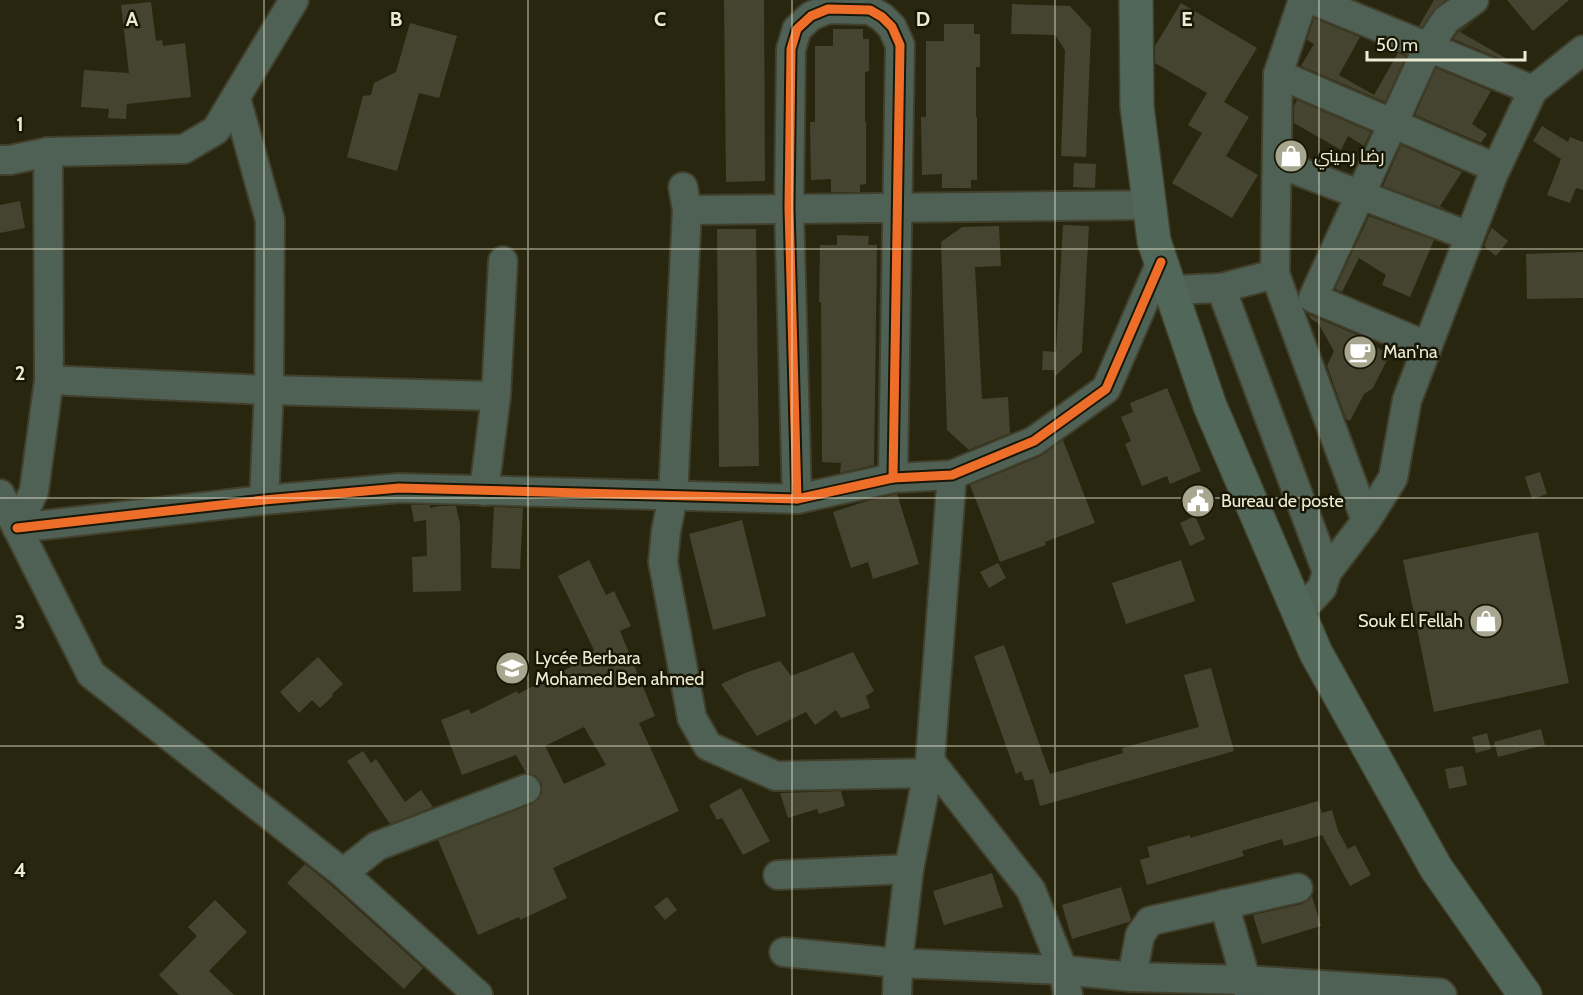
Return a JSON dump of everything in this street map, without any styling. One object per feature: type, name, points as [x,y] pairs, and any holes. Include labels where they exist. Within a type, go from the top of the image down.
[{"type":"main road","points":[[1136,0],[1137,107],[1154,241],[1210,406],[1316,653],[1436,868],[1525,995]]},
{"type":"street","points":[[0,160],[48,152],[184,149],[216,130],[294,0]]},
{"type":"street","points":[[1303,0],[1278,74],[1275,274],[1366,521]]},
{"type":"street","points":[[1312,0],[1533,90]]},
{"type":"street","points":[[1427,346],[1313,298],[1428,48],[1446,20],[1474,0]]},
{"type":"street","points":[[797,499],[789,208],[791,49],[797,29],[811,16],[828,9],[870,10],[882,16],[892,27],[900,45],[893,478]]},
{"type":"street","points":[[1299,612],[1322,588],[1327,572],[1366,521],[1394,478],[1407,400],[1496,168],[1533,90],[1583,50]]},
{"type":"street","points":[[1278,74],[1496,168]]},
{"type":"street","points":[[236,98],[270,220],[269,390],[264,500]]},
{"type":"street","points":[[17,528],[34,491],[49,380],[48,152]]},
{"type":"street","points":[[1277,164],[1469,236]]},
{"type":"street","points":[[929,767],[776,776],[708,746],[692,717],[663,562],[673,496],[685,198],[789,208],[1149,204]]},
{"type":"street","points":[[484,490],[496,396],[504,261]]},
{"type":"street","points":[[17,528],[264,500],[399,488],[797,499],[893,478],[952,475],[1034,441],[1106,389],[1166,276],[1221,288],[1275,274]]},
{"type":"street","points":[[1221,288],[1327,572]]},
{"type":"street","points":[[49,380],[269,390],[496,396]]},
{"type":"street","points":[[897,995],[898,963],[909,869],[929,767],[952,475]]},
{"type":"street","points":[[0,494],[91,674],[343,873],[478,995]]},
{"type":"street","points":[[929,767],[1031,890],[1066,983]]},
{"type":"street","points":[[343,873],[377,846],[526,789]]},
{"type":"street","points":[[778,875],[909,869]]},
{"type":"street","points":[[1132,977],[1140,935],[1150,921],[1298,888]]},
{"type":"street","points":[[1224,904],[1248,988]]},
{"type":"street","points":[[784,951],[1066,983],[1132,977],[1248,988],[1440,993],[1442,995]]},
{"type":"building","points":[[724,0],[764,0],[765,181],[726,182]]},
{"type":"building","points":[[1434,0],[1446,0],[1433,11],[1422,27],[1419,26]]},
{"type":"building","points":[[1507,0],[1569,0],[1533,31]]},
{"type":"building","points":[[151,2],[156,41],[162,40],[163,46],[185,43],[191,97],[127,104],[126,119],[108,118],[109,109],[81,107],[84,70],[129,73],[121,5]]},
{"type":"building","points":[[1181,3],[1257,48],[1224,102],[1249,117],[1226,156],[1258,175],[1232,218],[1172,183],[1202,133],[1188,125],[1207,93],[1155,63],[1155,46]]},
{"type":"building","points":[[1012,4],[1070,6],[1091,29],[1086,157],[1061,156],[1065,50],[1055,35],[1011,34]]},
{"type":"building","points":[[1482,15],[1460,32],[1509,60],[1508,62],[1453,39],[1458,32]]},
{"type":"building","points":[[1314,18],[1360,37],[1339,75],[1374,95],[1398,53],[1406,56],[1385,102],[1301,66],[1314,44],[1307,40]]},
{"type":"building","points":[[410,23],[457,36],[439,98],[419,93],[397,171],[347,157],[363,96],[371,95],[374,83],[396,72]]},
{"type":"building","points":[[944,24],[974,24],[974,34],[980,34],[980,67],[976,67],[977,180],[971,180],[971,188],[942,188],[942,174],[922,175],[921,117],[926,117],[926,41],[944,41]]},
{"type":"building","points":[[833,29],[863,29],[863,39],[869,39],[869,71],[865,72],[866,184],[860,185],[860,192],[831,192],[831,179],[811,180],[810,122],[815,122],[815,46],[833,46]]},
{"type":"building","points":[[1436,68],[1491,91],[1472,124],[1487,134],[1481,143],[1415,115]]},
{"type":"building","points":[[1297,100],[1371,132],[1364,146],[1348,136],[1341,150],[1294,123],[1294,106]]},
{"type":"building","points":[[1542,126],[1568,142],[1570,137],[1583,142],[1583,190],[1576,188],[1570,203],[1547,195],[1561,159],[1533,141]]},
{"type":"building","points":[[1401,145],[1462,172],[1440,206],[1447,210],[1383,186]]},
{"type":"building","points":[[1074,163],[1096,164],[1095,188],[1073,187]]},
{"type":"building","points":[[20,201],[25,228],[0,233],[0,205]]},
{"type":"building","points":[[1369,216],[1434,240],[1410,297],[1382,285],[1386,275],[1359,258],[1342,292],[1335,289]]},
{"type":"building","points":[[1063,225],[1089,226],[1082,352],[1055,376],[1055,370],[1042,370],[1043,351],[1056,352]]},
{"type":"building","points":[[999,226],[1001,266],[975,267],[982,399],[1008,397],[1010,433],[969,450],[947,430],[941,242],[962,227]]},
{"type":"building","points":[[1492,228],[1508,241],[1496,256],[1484,246]]},
{"type":"building","points":[[717,229],[756,229],[759,466],[719,467]]},
{"type":"building","points":[[837,235],[869,236],[868,245],[877,245],[874,465],[840,473],[841,463],[822,462],[821,302],[819,302],[820,245],[837,245]]},
{"type":"building","points":[[1583,252],[1583,298],[1527,299],[1526,254]]},
{"type":"building","name":"Man'na","points":[[1308,314],[1360,336],[1362,340],[1390,354],[1373,388],[1364,394],[1350,421],[1346,419],[1327,366],[1334,351],[1318,323]]},
{"type":"building","points":[[1167,388],[1201,471],[1170,484],[1167,476],[1142,486],[1125,444],[1131,441],[1121,417],[1133,412],[1130,403]]},
{"type":"building","points":[[1063,440],[1095,523],[1000,562],[970,485],[1041,456]]},
{"type":"building","points":[[1540,472],[1547,494],[1532,499],[1525,477]]},
{"type":"building","points":[[897,494],[919,564],[873,579],[868,562],[851,568],[833,512]]},
{"type":"building","points":[[411,505],[430,505],[430,508],[456,506],[460,524],[461,591],[413,592],[412,557],[427,556],[426,520],[414,522]]},
{"type":"building","points":[[494,507],[523,508],[520,569],[491,568]]},
{"type":"building","points":[[1195,516],[1205,539],[1190,546],[1180,523]]},
{"type":"building","points":[[742,520],[766,616],[713,630],[689,534]]},
{"type":"building","name":"Souk El Fellah","points":[[1538,532],[1569,683],[1434,712],[1403,560]]},
{"type":"building","points":[[589,560],[606,595],[614,591],[631,626],[620,631],[655,716],[639,723],[679,811],[553,868],[567,898],[520,920],[519,917],[478,935],[438,840],[532,804],[539,799],[542,784],[536,776],[526,773],[516,755],[462,775],[441,720],[469,709],[471,714],[517,691],[518,694],[571,667],[569,664],[594,650],[558,576]],"holes":[[[584,727],[606,765],[564,784],[545,746]]]},
{"type":"building","points":[[1181,560],[1195,601],[1126,624],[1112,583]]},
{"type":"building","points":[[998,563],[1006,578],[989,588],[980,572]]},
{"type":"building","points":[[1004,645],[1050,774],[1123,753],[1122,748],[1199,727],[1184,675],[1211,668],[1234,751],[1040,806],[1033,779],[1025,781],[1021,771],[1016,774],[974,656]]},
{"type":"building","points":[[853,652],[874,691],[866,696],[870,708],[841,718],[836,710],[815,725],[806,712],[757,736],[721,684],[780,661],[791,676]]},
{"type":"building","points":[[318,657],[343,684],[320,708],[312,700],[299,713],[280,692]]},
{"type":"building","points":[[1541,729],[1545,745],[1498,757],[1494,742]]},
{"type":"building","points":[[1487,733],[1491,749],[1476,753],[1472,737]]},
{"type":"building","points":[[363,751],[371,763],[376,759],[405,802],[421,790],[433,807],[390,824],[347,761]]},
{"type":"building","points":[[1463,766],[1467,785],[1449,789],[1445,769]]},
{"type":"building","points":[[741,788],[770,841],[743,855],[722,818],[717,820],[709,805]]},
{"type":"building","points":[[841,791],[845,806],[819,814],[817,809],[788,818],[780,793]]},
{"type":"building","points":[[1318,801],[1322,813],[1332,810],[1338,831],[1348,849],[1355,845],[1371,875],[1350,886],[1322,835],[1284,846],[1282,839],[1242,851],[1244,856],[1147,885],[1140,860],[1150,857],[1147,847],[1190,835],[1190,838]]},
{"type":"building","points":[[305,864],[423,968],[404,989],[287,883]]},
{"type":"building","points":[[992,873],[1003,907],[944,925],[933,891]]},
{"type":"building","points":[[1121,887],[1131,919],[1129,922],[1072,939],[1062,905]]},
{"type":"building","points":[[1312,896],[1321,926],[1262,944],[1253,915],[1302,904]]},
{"type":"building","points":[[667,897],[677,910],[665,920],[654,907]]},
{"type":"building","points":[[215,900],[247,932],[209,971],[234,995],[179,995],[159,975],[197,936],[188,927]]},
{"type":"cycle path","points":[[797,499],[789,208],[791,49],[797,29],[811,16],[828,9],[870,10],[892,27],[900,45],[893,478]]},
{"type":"cycle path","points":[[17,528],[264,500],[399,488],[797,499],[893,478],[952,475],[1034,441],[1106,389],[1161,262]]},
{"type":"place","name":"رضا رميني","points":[[1291,156]]},
{"type":"place","name":"Man'na","points":[[1360,352]]},
{"type":"place","name":"Bureau de poste","points":[[1198,501]]},
{"type":"place","name":"Souk El Fellah","points":[[1486,621]]},
{"type":"place","name":"Lycée Berbara Mohamed Ben ahmed","points":[[512,668]]}]
